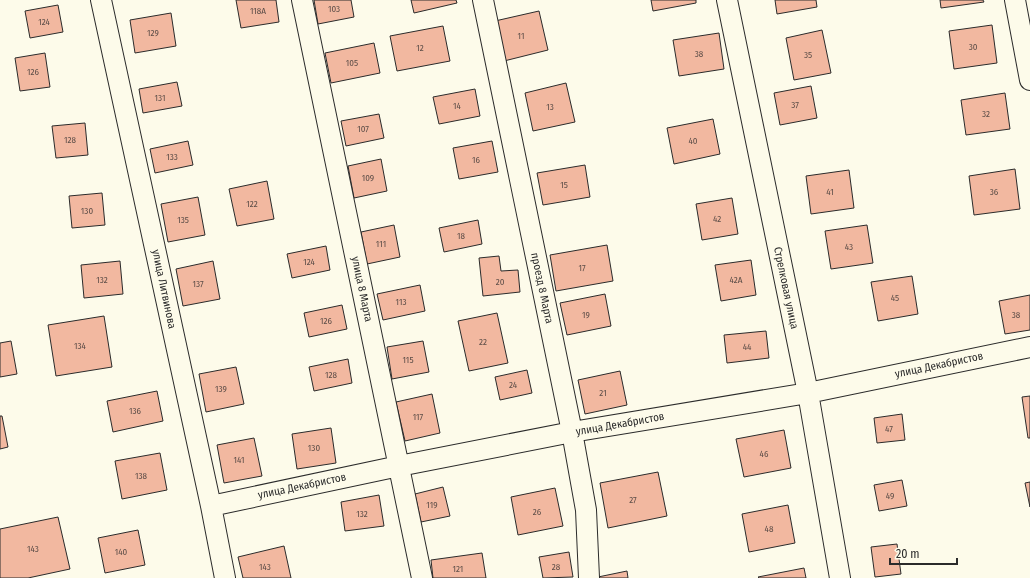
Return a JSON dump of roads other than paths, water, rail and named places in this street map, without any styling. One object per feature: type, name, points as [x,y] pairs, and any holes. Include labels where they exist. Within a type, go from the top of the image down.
[{"type":"street","name":"улица Литвинова","points":[[101,0],[211,506],[219,577]]},
{"type":"street","name":"улица 8 Марта","points":[[302,0],[422,578]]},
{"type":"street","name":"проезд 8 Марта","points":[[483,0],[572,432],[586,510],[589,578]]},
{"type":"street","name":"Стрелковая улица","points":[[727,0],[808,393],[840,578]]},
{"type":"street","points":[[1015,0],[1030,80]]},
{"type":"street","name":"улица Декабристов","points":[[211,506],[399,466],[572,432],[808,393],[1030,347]]}]
